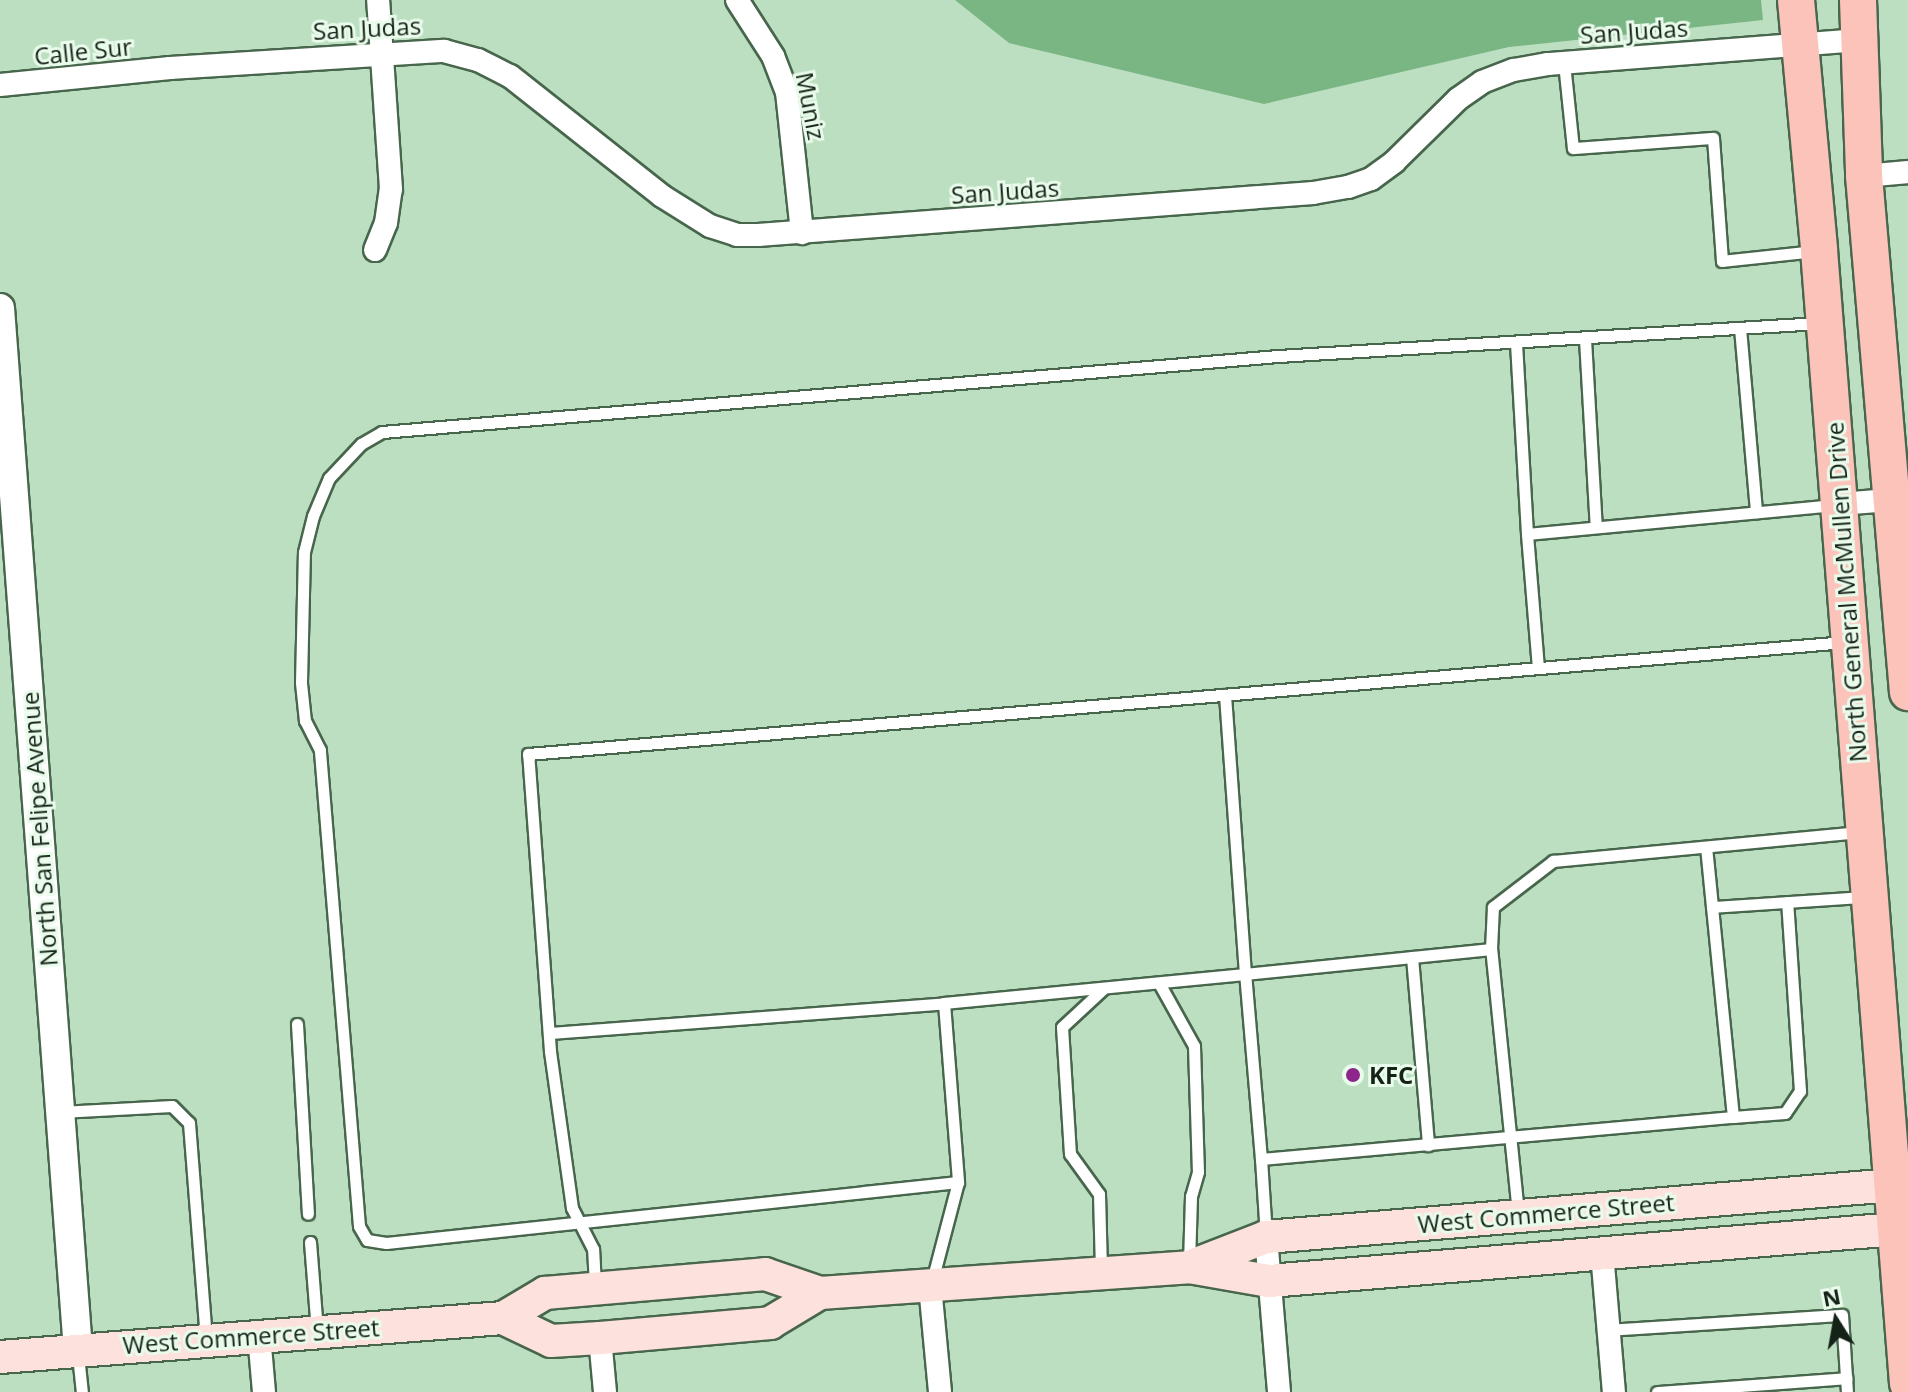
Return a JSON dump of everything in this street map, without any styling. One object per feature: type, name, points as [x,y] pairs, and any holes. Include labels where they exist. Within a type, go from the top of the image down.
[{"type":"main road","name":"North General McMullen Drive","points":[[1796,0],[1825,322],[1864,832],[1900,1184],[1908,1384]]},
{"type":"main road","name":"North General McMullen Drive","points":[[1858,0],[1864,176],[1900,499],[1908,692]]},
{"type":"main road","name":"West Commerce Street","points":[[1189,1267],[1266,1237],[1900,1184]]},
{"type":"main road","name":"West Commerce Street","points":[[0,1357],[317,1330],[503,1318],[545,1293],[765,1274],[820,1293],[1189,1267],[1269,1281],[1902,1228]]},
{"type":"main road","name":"West Commerce Street","points":[[503,1318],[551,1341],[600,1338],[770,1323],[820,1293]]},
{"type":"street","points":[[375,250],[386,223],[391,189],[378,0]]},
{"type":"street","name":"Muniz","points":[[737,0],[773,56],[787,92],[802,233]]},
{"type":"street","name":"San Judas","points":[[170,68],[382,52],[444,51],[492,66],[553,108],[662,196],[710,226],[737,235],[802,233],[1313,193],[1348,187],[1371,179],[1394,162],[1458,99],[1482,82],[1514,70],[1564,63],[1858,40]]},
{"type":"street","name":"Calle Sur","points":[[0,85],[170,68]]},
{"type":"street","points":[[1864,176],[1908,172]]},
{"type":"street","name":"North San Felipe Avenue","points":[[0,308],[78,1350]]},
{"type":"street","points":[[1839,504],[1900,499]]},
{"type":"street","points":[[1266,1237],[1279,1392]]},
{"type":"street","points":[[1602,1253],[1614,1392]]},
{"type":"street","points":[[930,1286],[940,1392]]},
{"type":"street","points":[[259,1335],[264,1392]]},
{"type":"street","points":[[600,1338],[605,1392]]},
{"type":"lane","points":[[1564,63],[1573,148],[1713,138],[1722,261],[1819,250]]},
{"type":"lane","points":[[958,1182],[386,1243],[367,1240],[359,1226],[320,750],[305,721],[301,682],[304,552],[310,528],[329,478],[361,444],[382,432],[477,422],[1278,356],[1825,322]]},
{"type":"lane","points":[[1740,328],[1756,512]]},
{"type":"lane","points":[[1585,339],[1596,527]]},
{"type":"lane","points":[[1516,343],[1538,668]]},
{"type":"lane","points":[[1527,534],[1839,504]]},
{"type":"lane","points":[[595,1289],[593,1249],[572,1208],[549,1033],[528,754],[1850,642]]},
{"type":"lane","points":[[1225,695],[1266,1237]]},
{"type":"lane","points":[[1519,1216],[1491,949],[1493,907],[1553,861],[1864,832]]},
{"type":"lane","points":[[1706,847],[1733,1117]]},
{"type":"lane","points":[[1712,907],[1870,897]]},
{"type":"lane","points":[[1261,1159],[1785,1113],[1800,1091],[1787,902]]},
{"type":"lane","points":[[549,1033],[944,1003],[1491,949]]},
{"type":"lane","points":[[1412,957],[1428,1145]]},
{"type":"lane","points":[[1159,983],[1194,1046],[1198,1172],[1191,1196],[1189,1267]]},
{"type":"lane","points":[[1101,1271],[1099,1194],[1070,1154],[1062,1027],[1104,988]]},
{"type":"lane","points":[[930,1286],[958,1182],[944,1003]]},
{"type":"lane","points":[[297,1024],[308,1214]]},
{"type":"lane","points":[[60,1112],[172,1106],[189,1123],[207,1339]]},
{"type":"lane","points":[[310,1242],[317,1330]]},
{"type":"lane","points":[[1608,1330],[1842,1315],[1847,1392]]},
{"type":"lane","points":[[78,1350],[82,1392]]},
{"type":"lane","points":[[1657,1392],[1846,1378]]},
{"type":"green space","points":[[955,0],[1761,0],[1763,20],[1509,47],[1264,104],[1009,43]]},
{"type":"place","name":"KFC","points":[[1353,1075]]}]
